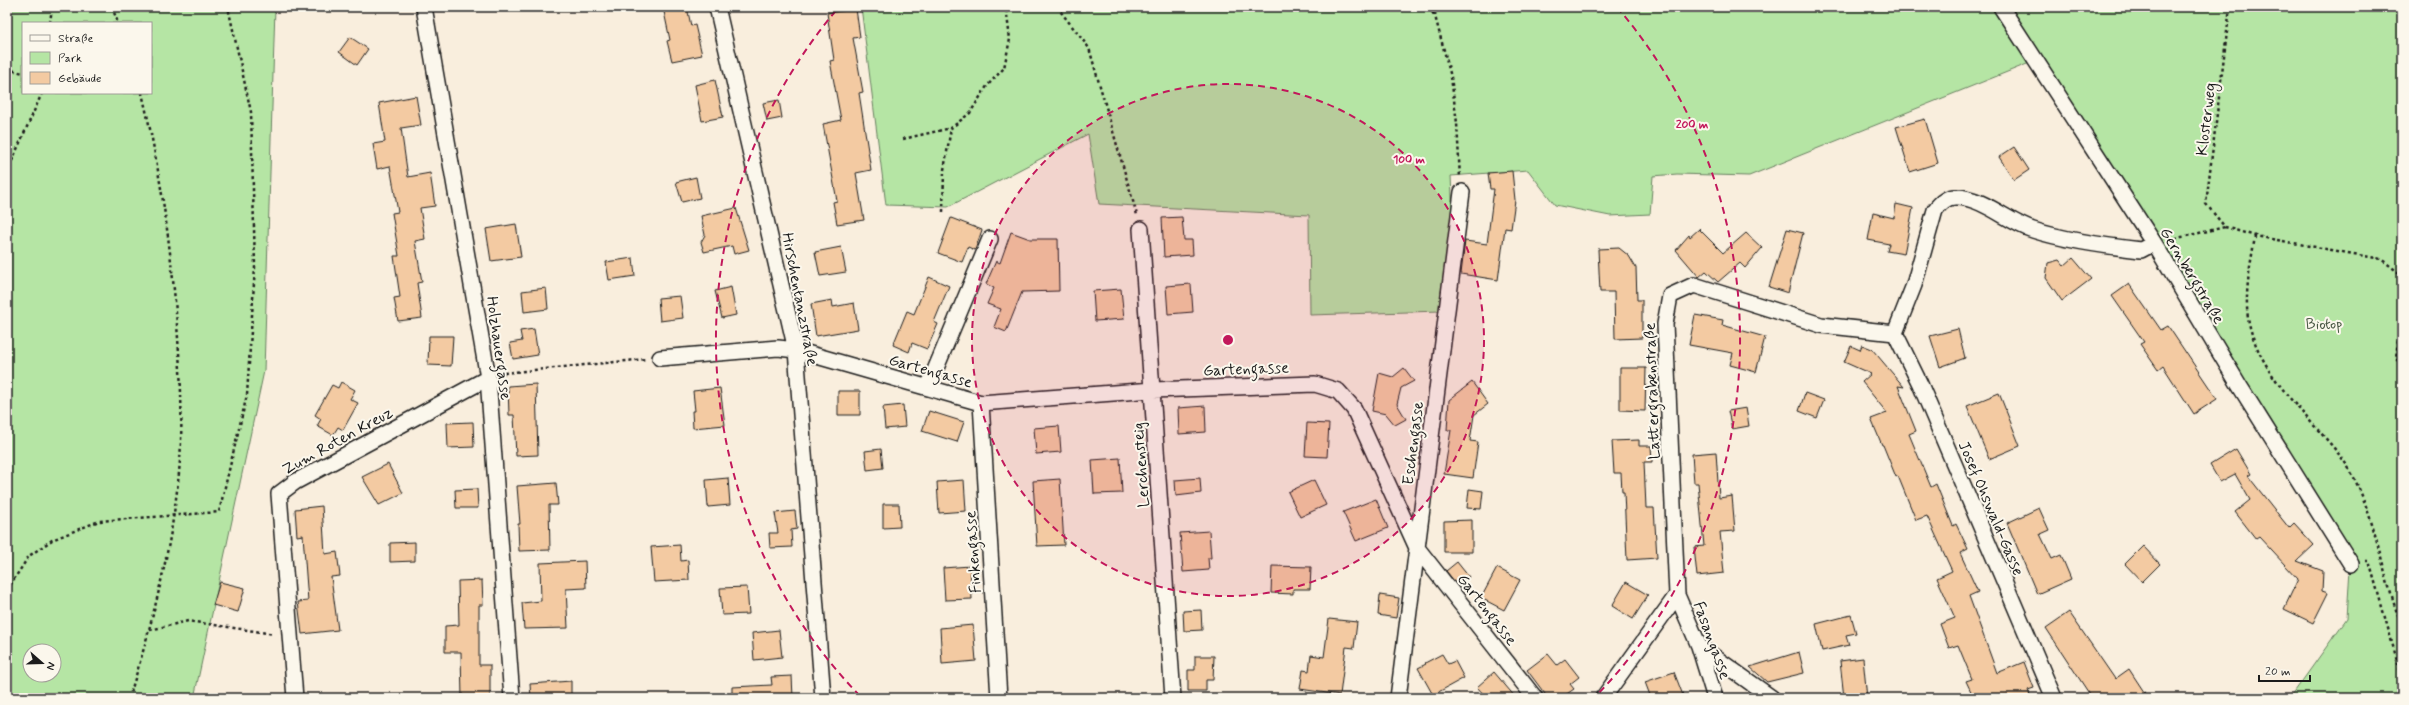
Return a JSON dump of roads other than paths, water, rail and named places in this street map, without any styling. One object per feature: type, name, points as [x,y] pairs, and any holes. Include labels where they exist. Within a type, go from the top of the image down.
[{"type":"street","name":"Holzhauergasse","points":[[424,7],[488,378],[512,698]]},
{"type":"street","name":"Hirschentanzstraße","points":[[717,7],[796,350],[823,698]]},
{"type":"street","name":"Gernbergstraße","points":[[2001,7],[2154,243],[2239,385],[2351,564]]},
{"type":"street","name":"Eschengasse","points":[[1398,698],[1462,192]]},
{"type":"street","points":[[1895,333],[1914,285],[1931,221],[1940,203],[1948,198],[1957,197],[1972,200],[2031,230],[2050,235],[2141,250],[2154,243]]},
{"type":"street","name":"Lerchensteig","points":[[1141,229],[1173,698]]},
{"type":"street","points":[[928,387],[990,239]]},
{"type":"street","name":"Lattergrabenstraße","points":[[1677,595],[1665,324],[1670,296],[1694,285],[1821,325],[1895,333]]},
{"type":"street","name":"Josef Ohswald-Gasse","points":[[1895,333],[1920,384],[2054,698]]},
{"type":"street","points":[[660,358],[778,348],[796,350]]},
{"type":"street","name":"Gartengasse","points":[[796,350],[981,403],[1153,390],[1315,384],[1338,392],[1354,408],[1417,548],[1534,698]]},
{"type":"street","name":"Zum Roten Kreuz","points":[[294,698],[279,494],[295,482],[488,378]]},
{"type":"street","name":"Finkengasse","points":[[981,403],[999,698]]},
{"type":"street","points":[[1602,698],[1677,595]]},
{"type":"street","name":"Fasangasse","points":[[1677,595],[1699,646],[1715,698]]},
{"type":"street","points":[[1699,646],[1772,698]]},
{"type":"park label","name":"Biotop","points":[[2324,323]]}]
